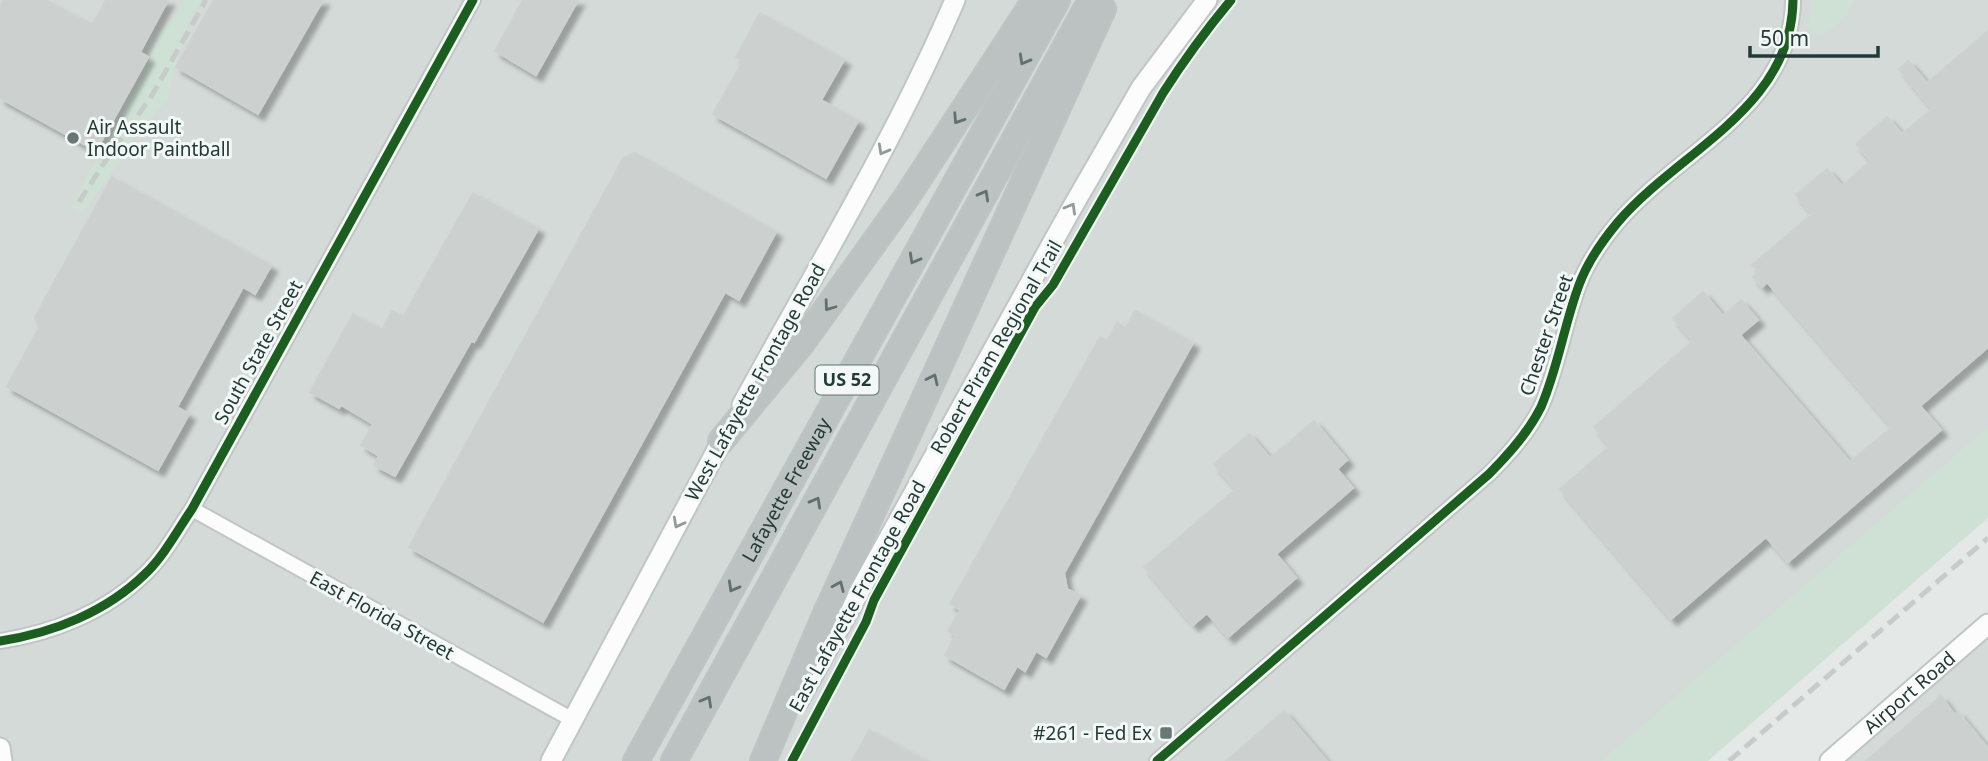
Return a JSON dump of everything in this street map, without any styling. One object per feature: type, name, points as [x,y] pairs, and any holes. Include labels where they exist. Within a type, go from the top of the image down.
[{"type":"highway","points":[[721,441],[802,343],[906,198],[1035,0]]},
{"type":"highway","name":"Lafayette Freeway","points":[[636,761],[1057,0]]},
{"type":"highway","name":"Lafayette Freeway","points":[[674,761],[1091,0]]},
{"type":"highway","points":[[764,761],[833,599],[1106,0]]},
{"type":"main road","name":"West Lafayette Frontage Road","points":[[551,761],[721,441],[897,123],[955,0]]},
{"type":"main road","name":"East Lafayette Frontage Road","points":[[764,761],[1062,224],[1141,88],[1207,0]]},
{"type":"main road","name":"Airport Road","points":[[1830,761],[1988,624]]},
{"type":"main road","points":[[0,748],[2,761]]},
{"type":"street","name":"South State Street","points":[[0,641],[68,623],[104,605],[145,574],[160,557],[192,509],[473,0]]},
{"type":"street","name":"Chester Street","points":[[1157,761],[1489,474],[1511,452],[1540,409],[1580,282],[1602,243],[1637,203],[1734,119],[1762,90],[1778,63],[1789,36],[1793,0]]},
{"type":"street","name":"East Florida Street","points":[[192,509],[573,720]]},
{"type":"shaded area","points":[[0,0],[1988,0],[1988,485],[1677,761],[0,761]]},
{"type":"shaded area","points":[[1988,627],[1988,761],[1830,761]]},
{"type":"green space","points":[[185,0],[202,0],[190,19],[173,73],[169,99],[137,132],[126,153],[83,212],[72,209],[141,78],[164,24],[175,17]]},
{"type":"green space","points":[[1811,0],[1855,0],[1845,18],[1824,35],[1814,33],[1807,27]]},
{"type":"green space","points":[[1988,427],[1988,518],[1708,761],[1601,761]]},
{"type":"building","points":[[4,0],[46,0],[92,25],[106,0],[168,0],[140,52],[148,57],[96,151],[0,98],[0,7]]},
{"type":"building","points":[[214,0],[323,0],[258,114],[176,67]]},
{"type":"building","points":[[523,0],[578,0],[536,75],[495,51]]},
{"type":"building","points":[[760,13],[844,60],[821,100],[858,121],[826,178],[713,114],[743,61],[736,57]]},
{"type":"building","points":[[1988,31],[1988,347],[1920,406],[1941,430],[1788,562],[1766,537],[1671,619],[1560,489],[1610,446],[1594,427],[1693,341],[1673,318],[1703,292],[1723,316],[1741,300],[1758,320],[1740,335],[1850,462],[1892,427],[1767,282],[1762,287],[1753,277],[1759,272],[1752,265],[1812,214],[1796,195],[1827,169],[1842,186],[1871,161],[1856,144],[1887,117],[1902,134],[1932,109],[1899,69],[1908,61],[1927,83]]},
{"type":"building","points":[[635,153],[776,232],[739,300],[725,292],[543,622],[409,547],[624,157]]},
{"type":"building","points":[[112,177],[271,266],[255,294],[243,287],[177,407],[189,414],[158,470],[7,386],[39,328],[35,317]]},
{"type":"building","points":[[473,193],[538,229],[395,476],[374,465],[379,456],[361,445],[373,424],[341,405],[339,408],[310,392],[353,314],[382,330],[392,311],[403,317]]},
{"type":"building","points":[[1135,311],[1193,343],[1064,573],[1067,589],[1080,596],[1046,657],[1036,651],[1025,671],[1017,666],[1004,689],[945,655],[956,635],[948,631],[960,610],[950,604],[1100,337],[1107,341],[1117,323],[1126,328]]},
{"type":"building","points":[[1314,421],[1347,460],[1337,469],[1353,488],[1276,554],[1296,578],[1228,637],[1207,613],[1193,625],[1144,567],[1236,489],[1214,464],[1249,434],[1270,458]]},
{"type":"building","points":[[1941,696],[1955,715],[1958,712],[1988,748],[1988,761],[1866,761]]},
{"type":"building","points":[[1284,711],[1327,761],[1226,761]]},
{"type":"building","points":[[869,730],[926,761],[852,761]]},
{"type":"railway","points":[[79,202],[151,97],[206,0]]},
{"type":"railway","points":[[1729,761],[1988,538]]},
{"type":"cycle path","points":[[0,641],[59,626],[96,610],[130,587],[152,567],[164,551],[192,509],[473,0]]},
{"type":"cycle path","name":"Robert Piram Regional Trail","points":[[792,761],[866,622],[874,600],[1035,307],[1053,285],[1163,93],[1231,0]]},
{"type":"cycle path","points":[[1157,761],[1489,474],[1518,443],[1541,407],[1586,268],[1618,222],[1643,196],[1754,99],[1774,70],[1788,38],[1793,0]]},
{"type":"place","name":"Air Assault Indoor Paintball","points":[[73,138]]},
{"type":"place","name":"#261 - Fed Ex","points":[[1166,733]]}]
